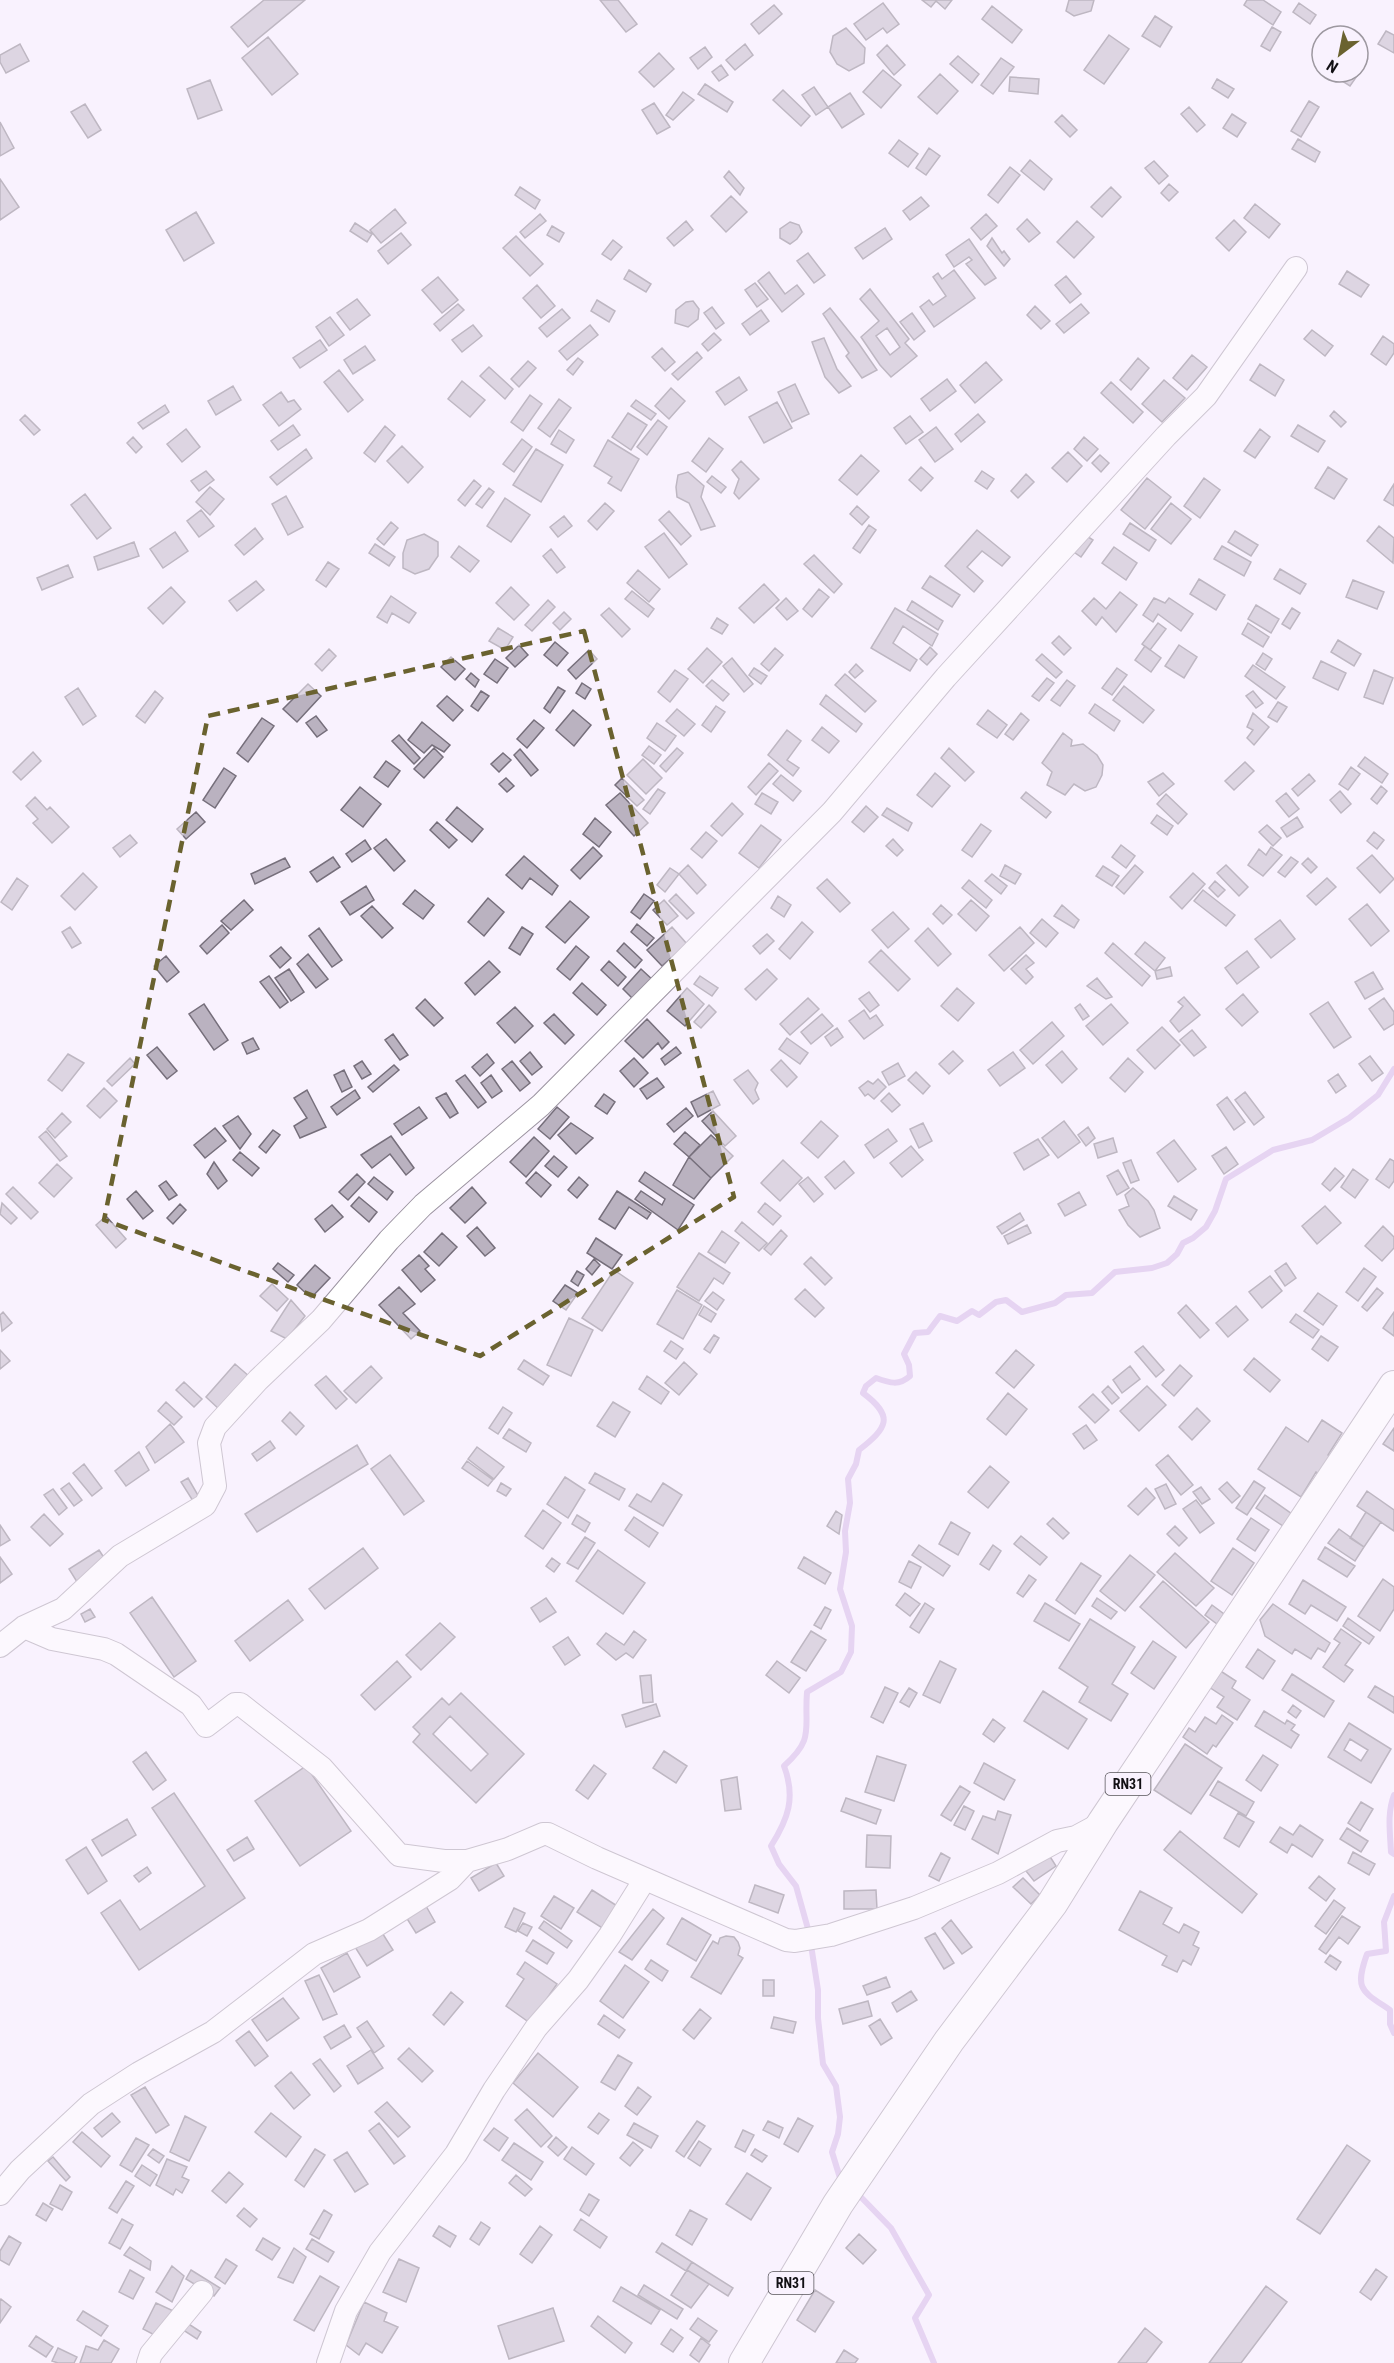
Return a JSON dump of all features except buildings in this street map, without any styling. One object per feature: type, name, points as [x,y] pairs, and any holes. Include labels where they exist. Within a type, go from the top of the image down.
[{"type":"main road","name":"RN31","points":[[744,2363],[838,2204],[949,2041],[1052,1904],[1103,1822],[1394,1386]]},
{"type":"street","points":[[0,1646],[24,1627],[63,1609],[120,1556],[205,1505],[215,1486],[209,1443],[215,1427],[258,1380],[321,1320],[389,1240],[423,1205],[542,1105],[832,812],[946,676],[1166,436],[1206,396],[1296,268]]},
{"type":"street","points":[[24,1627],[52,1639],[104,1649],[116,1654],[191,1705],[207,1727],[235,1704],[240,1704],[322,1768],[399,1855],[444,1861],[467,1861],[548,1834],[786,1940],[795,1941],[831,1935],[914,1908],[998,1873],[1057,1841],[1076,1837],[1103,1822]]},
{"type":"street","points":[[0,2194],[20,2170],[91,2104],[139,2073],[213,2032],[314,1954],[369,1930],[450,1879],[467,1861]]},
{"type":"street","points":[[328,2363],[346,2311],[380,2252],[456,2154],[494,2090],[536,2028],[578,1980],[622,1919],[645,1879]]},
{"type":"street","points":[[148,2363],[151,2354],[202,2292]]},
{"type":"highlighted area","points":[[584,631],[734,1197],[480,1356],[104,1220],[208,716]]},
{"type":"waterway","points":[[808,1929],[796,1886],[779,1864],[771,1846],[786,1817],[790,1798],[784,1766],[800,1748],[806,1733],[807,1692],[841,1672],[851,1652],[852,1626],[840,1589],[850,1503],[848,1479],[856,1464],[859,1450],[876,1435],[883,1422],[880,1409],[863,1393],[866,1386],[876,1378],[894,1383],[910,1376],[909,1365],[904,1354],[915,1333],[928,1332],[940,1316],[957,1321],[972,1311],[979,1315],[996,1302],[1006,1300],[1022,1312],[1055,1303],[1066,1295],[1092,1293],[1115,1272],[1152,1268],[1167,1263],[1177,1254],[1183,1243],[1206,1227],[1215,1211],[1226,1179],[1273,1150],[1312,1140],[1349,1118],[1378,1095],[1394,1069]]},
{"type":"waterway","points":[[1394,1795],[1390,1809],[1391,1852],[1394,1854]]},
{"type":"waterway","points":[[1394,1896],[1384,1922],[1386,1951],[1367,1954],[1361,1975],[1361,1983],[1367,1993],[1390,2010],[1390,2024],[1394,2033]]},
{"type":"waterway","points":[[811,1945],[818,1990],[818,2018],[823,2064],[836,2086],[840,2117],[838,2134],[832,2152],[840,2178],[844,2181]]},
{"type":"waterway","points":[[856,2192],[891,2228],[929,2295],[915,2318],[934,2363]]}]
